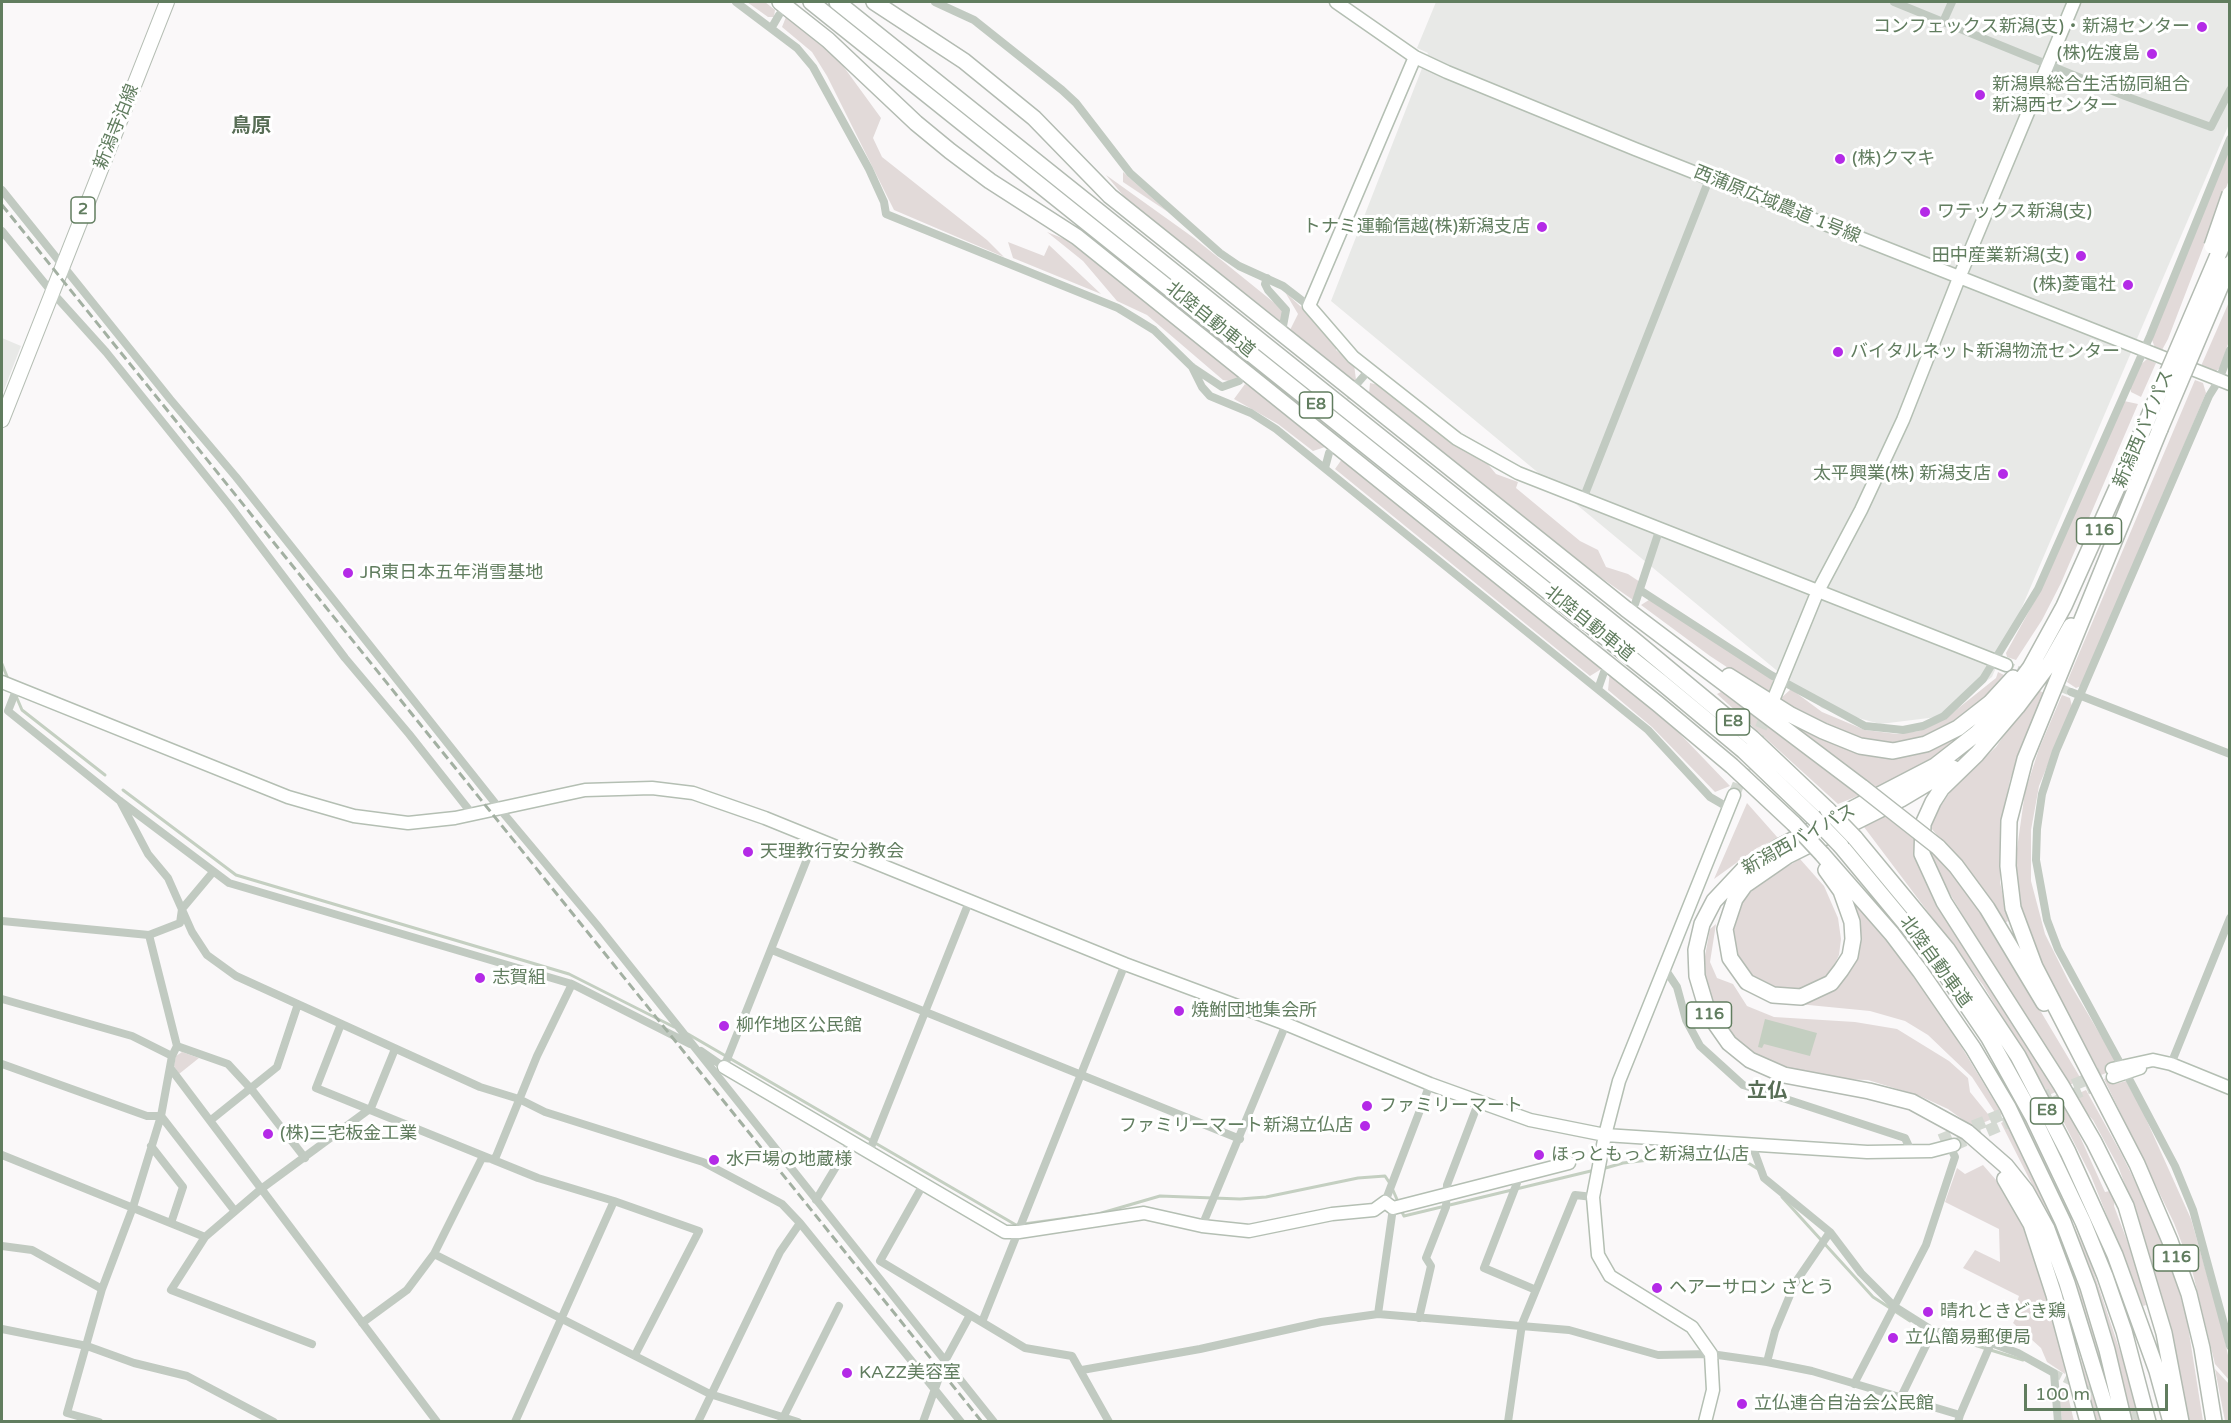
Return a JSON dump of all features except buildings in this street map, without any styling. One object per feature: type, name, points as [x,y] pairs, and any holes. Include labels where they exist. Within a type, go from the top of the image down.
[{"type":"highway","name":"北陸自動車道","points":[[811,2],[1661,682],[1744,751],[1813,817],[1938,963],[1989,1038],[2033,1117],[2083,1222],[2105,1276],[2124,1331],[2148,1422]]},
{"type":"highway","name":"北陸自動車道","points":[[837,2],[1633,639],[1752,738],[1855,838],[1947,949],[1982,1000],[2032,1082],[2068,1152],[2115,1255],[2154,1360],[2171,1422]]},
{"type":"highway","points":[[874,2],[964,61],[1034,118],[1110,196],[1938,847],[1956,866],[1987,908],[2107,1106]]},
{"type":"highway","points":[[780,8],[828,40],[916,123],[950,151],[990,182],[1077,237],[1698,736],[1791,826],[1886,926],[1973,1048],[2008,1107],[2063,1222],[2088,1287],[2107,1350],[2124,1422]]},
{"type":"highway","points":[[2170,368],[2229,194]]},
{"type":"highway","name":"新潟西バイパス","points":[[2214,1422],[2202,1348],[2189,1294],[2154,1201],[2036,967],[2019,928],[2009,886],[2007,844],[2012,811],[2025,759],[2121,520],[2170,368],[2229,227]]},
{"type":"highway","name":"新潟西バイパス","points":[[2110,1422],[2067,1282],[2037,1208],[2016,1178],[1995,1155],[1952,1122],[1912,1102],[1892,1095],[1784,1075],[1761,1066],[1739,1052],[1720,1033],[1702,1001],[1696,964],[1698,937],[1714,901],[1744,868],[1779,847],[1935,766],[1976,734],[2013,693],[2048,636],[2153,426],[2229,264]]},
{"type":"highway","points":[[2153,426],[2229,287]]},
{"type":"highway","points":[[2121,520],[2064,639],[2034,686],[2001,727],[1942,788],[1923,824],[1921,840],[1922,854],[1944,902],[2061,1085],[2094,1142],[2126,1206],[2164,1334],[2181,1422]]},
{"type":"highway","points":[[1631,606],[1791,715],[1852,743],[1893,751],[1926,744],[1958,728],[2006,687],[2048,636]]},
{"type":"highway","points":[[1818,855],[1848,906],[1853,939],[1850,956],[1831,983],[1817,991],[1801,997],[1773,995],[1759,989],[1742,977],[1730,958],[1726,944],[1725,928],[1728,914],[1745,885],[1787,856],[1931,782],[1959,765],[2001,727]]},
{"type":"highway","points":[[1952,1122],[1975,1142],[1996,1167],[2017,1197],[2031,1224],[2054,1295],[2088,1422]]},
{"type":"main road","name":"新潟寺泊線","points":[[2,420],[62,262],[167,2]]},
{"type":"street","points":[[736,2],[772,27],[802,52],[822,80],[869,169],[884,202],[886,214],[1132,315],[1160,336],[1192,367],[1222,387],[1239,381]]},
{"type":"street","points":[[935,2],[974,20],[1062,90],[1076,104],[1130,173],[1180,219],[1239,266],[1292,291],[1309,306],[1346,350],[1457,439],[1518,473],[1659,531],[2001,663]]},
{"type":"street","name":"西蒲原広域農道 1号線","points":[[1336,2],[1415,57],[1635,149],[2224,382]]},
{"type":"street","points":[[1894,2],[2124,96],[2211,127],[2229,90]]},
{"type":"street","points":[[1944,22],[1952,2]]},
{"type":"street","points":[[1774,698],[1817,593],[1861,510],[1903,420],[1959,278],[2074,2]]},
{"type":"street","points":[[772,27],[780,8]]},
{"type":"street","points":[[1309,306],[1415,57]]},
{"type":"street","points":[[1640,590],[1781,680],[1865,726],[1903,730],[1923,726],[1944,716],[2001,663],[2038,589],[2144,349],[2229,138]]},
{"type":"street","points":[[1583,499],[1710,177]]},
{"type":"street","points":[[2,190],[597,925],[994,1422]]},
{"type":"street","points":[[2,231],[51,291],[106,351],[230,506],[345,658],[410,734],[473,815]]},
{"type":"street","points":[[1267,278],[1265,284],[1268,290],[1286,310],[1283,326]]},
{"type":"street","points":[[2229,350],[2224,382],[2205,407],[2056,751],[2042,794],[2036,860],[2047,920],[2058,948],[2118,1071],[2175,1166],[2193,1210],[2229,1346]]},
{"type":"street","points":[[1192,367],[1202,387],[1210,396],[1264,421],[1325,468],[1598,689],[1662,744],[1710,797],[1729,808]]},
{"type":"street","points":[[1356,385],[1369,370]]},
{"type":"street","points":[[1325,468],[1329,453]]},
{"type":"street","points":[[1631,606],[1640,590],[1659,531]]},
{"type":"street","points":[[1598,689],[1604,672]]},
{"type":"street","points":[[2,682],[288,797],[354,816],[408,823],[473,815],[585,790],[651,788],[693,793],[765,818],[1125,964],[1286,1024],[1430,1084],[1530,1120],[1605,1135],[1867,1152],[1911,1151],[1948,1144],[1955,1157],[1926,1245],[1854,1383]]},
{"type":"street","points":[[17,688],[8,711],[120,801],[229,883],[572,984],[693,1046],[724,1067],[1005,1232],[1019,1232],[1144,1213],[1202,1226],[1249,1231],[1332,1214],[1374,1210],[1569,1163]]},
{"type":"street","points":[[2071,692],[2229,754]]},
{"type":"street","points":[[1705,1422],[1713,1390],[1714,1370],[1711,1354],[1692,1327],[1610,1276],[1599,1256],[1593,1197],[1605,1135],[1619,1081],[1734,795]]},
{"type":"street","points":[[120,801],[148,854],[168,878],[192,932],[207,955],[236,976],[480,1087],[519,1100],[545,1112],[704,1162],[782,1204],[800,1223],[961,1422]]},
{"type":"street","points":[[724,1067],[815,839]]},
{"type":"street","points":[[2,921],[148,934],[180,923],[182,909],[213,872]]},
{"type":"street","points":[[869,1152],[969,902]]},
{"type":"street","points":[[2171,1064],[2229,918]]},
{"type":"street","points":[[99,1422],[67,1413],[102,1289],[133,1207],[161,1116],[172,1056],[177,1046],[148,934]]},
{"type":"street","points":[[772,950],[925,1014],[1240,1138]]},
{"type":"street","points":[[982,1322],[1125,964]]},
{"type":"street","points":[[1665,969],[1677,987],[1686,1020],[1700,1046],[1743,1085],[1905,1138],[1911,1151]]},
{"type":"street","points":[[495,1159],[572,984]]},
{"type":"street","points":[[2,999],[132,1036],[172,1056]]},
{"type":"street","points":[[211,1120],[252,1090],[277,1067],[298,1004]]},
{"type":"street","points":[[341,1024],[316,1088],[371,1108],[538,1178],[614,1201],[699,1231],[634,1354]]},
{"type":"street","points":[[1202,1226],[1286,1024]]},
{"type":"street","points":[[177,1046],[228,1064],[252,1090],[305,1158]]},
{"type":"street","points":[[312,1344],[171,1290],[205,1237],[234,1210],[371,1108],[395,1049]]},
{"type":"street","points":[[2118,1071],[2153,1060],[2171,1064],[2229,1088]]},
{"type":"street","points":[[2,1064],[147,1116],[161,1116]]},
{"type":"street","points":[[171,1069],[437,1422]]},
{"type":"street","points":[[1378,1314],[1389,1205],[1430,1084]]},
{"type":"street","points":[[1419,1318],[1431,1266],[1426,1258],[1446,1207],[1447,1185],[1479,1101]]},
{"type":"street","points":[[161,1116],[234,1210]]},
{"type":"street","points":[[816,1200],[851,1142]]},
{"type":"street","points":[[1752,1144],[1764,1178],[1830,1232],[1862,1273],[1895,1307],[1933,1330],[1990,1343],[2018,1353],[2054,1373],[2058,1422]]},
{"type":"street","points":[[151,1146],[183,1187],[171,1223]]},
{"type":"street","points":[[2,1155],[205,1237]]},
{"type":"street","points":[[362,1323],[407,1290],[434,1254],[482,1158],[495,1159]]},
{"type":"street","points":[[1517,1177],[1517,1183],[1484,1268],[1536,1290]]},
{"type":"street","points":[[924,1183],[880,1261],[1025,1348],[1072,1356],[1082,1370],[1109,1422]]},
{"type":"street","points":[[1508,1422],[1522,1324],[1575,1195],[1593,1197]]},
{"type":"street","points":[[515,1422],[560,1317],[614,1201]]},
{"type":"street","points":[[698,1422],[780,1252],[800,1223]]},
{"type":"street","points":[[1767,1362],[1775,1331],[1795,1283],[1830,1232]]},
{"type":"street","points":[[2,1246],[32,1250],[102,1289]]},
{"type":"street","points":[[434,1254],[710,1394],[798,1422]]},
{"type":"street","points":[[782,1418],[839,1306]]},
{"type":"street","points":[[923,1422],[945,1361],[970,1314]]},
{"type":"street","points":[[1082,1370],[1200,1349],[1321,1322],[1378,1314],[1522,1324],[1569,1330],[1658,1355],[1711,1354],[1767,1362],[1854,1383],[1959,1418],[1990,1343]]},
{"type":"street","points":[[2,1329],[87,1346],[134,1363],[187,1376],[274,1422]]},
{"type":"street","points":[[1901,1397],[1933,1330]]},
{"type":"shaded area","points":[[747,2],[765,2],[775,10],[774,17],[768,17]]},
{"type":"shaded area","points":[[1436,2],[2229,2],[2229,124],[1992,677],[1937,717],[1880,724],[1822,708],[1331,301],[1428,53],[1417,48]]},
{"type":"shaded area","points":[[786,17],[838,59],[881,118],[873,138],[882,157],[987,240],[1004,257],[894,210],[827,76],[812,52],[782,27]]},
{"type":"shaded area","points":[[2229,148],[2229,180],[2168,339],[2162,350],[2155,348],[2152,340]]},
{"type":"shaded area","points":[[1123,172],[1168,212],[1123,182]]},
{"type":"shaded area","points":[[1106,175],[1194,238],[1282,309],[1283,323],[1127,200]]},
{"type":"shaded area","points":[[1047,232],[1067,240],[1239,378],[1223,380],[1147,315],[1117,301],[1083,261]]},
{"type":"shaded area","points":[[1008,242],[1044,256],[1049,245],[1101,294],[1013,258]]},
{"type":"shaded area","points":[[1285,292],[1336,344],[1336,350],[1354,364],[1356,380],[1353,383],[1290,330],[1298,314]]},
{"type":"shaded area","points":[[2229,302],[2229,341],[2220,368],[2215,372],[2201,366]]},
{"type":"shaded area","points":[[2,338],[21,346],[2,395]]},
{"type":"shaded area","points":[[2147,359],[2156,363],[2141,397],[2131,392],[2130,386],[2138,367]]},
{"type":"shaded area","points":[[2195,380],[2203,383],[2206,393],[2109,623],[2081,686],[2076,688],[2067,682]]},
{"type":"shaded area","points":[[1370,383],[1384,386],[1482,457],[1496,474],[1518,482],[1516,488],[1580,541],[1598,550],[1606,567],[1628,574],[1640,582],[1633,600],[1560,549],[1369,394]]},
{"type":"shaded area","points":[[1245,384],[1325,447],[1313,451],[1278,424],[1234,399]]},
{"type":"shaded area","points":[[2124,401],[2138,404],[2061,583],[2042,620],[2016,660],[2007,657],[2006,653],[2039,593]]},
{"type":"shaded area","points":[[1342,459],[1603,668],[1590,676],[1335,469]]},
{"type":"shaded area","points":[[1652,598],[1773,679],[1771,696],[1710,656],[1641,605]]},
{"type":"shaded area","points":[[1610,671],[1659,712],[1730,786],[1715,792],[1652,727],[1608,690]]},
{"type":"shaded area","points":[[1998,672],[2004,675],[1977,705],[1956,721],[1930,737],[1894,746],[1860,741],[1779,700],[1791,689],[1822,712],[1865,730],[1897,734],[1919,731],[1946,718],[1996,678]]},
{"type":"shaded area","points":[[2036,689],[2044,693],[2010,780],[2002,819],[2000,882],[2008,921],[2002,925],[1958,860],[1931,828],[1936,813],[1953,788],[1996,747]]},
{"type":"shaded area","points":[[1721,692],[1860,795],[1838,804],[1717,694]]},
{"type":"shaded area","points":[[2062,695],[2070,698],[2072,706],[2039,786],[2031,830],[2031,881],[2045,934],[2069,982],[2117,1063],[2109,1072],[2101,1075],[2040,962],[2019,898],[2015,863],[2025,792],[2039,749]]},
{"type":"shaded area","points":[[1981,716],[1970,730],[1937,756],[1879,789],[1781,721],[1787,718],[1846,749],[1879,756]]},
{"type":"shaded area","points":[[1747,803],[1778,838],[1757,848],[1714,879]]},
{"type":"shaded area","points":[[1886,813],[1917,837],[1920,862],[2058,1091],[2049,1095],[1983,985],[1864,827]]},
{"type":"shaded area","points":[[1930,849],[1943,861],[1982,913],[2081,1079],[2066,1087],[1935,869]]},
{"type":"shaded area","points":[[1800,859],[1824,886],[1838,918],[1841,939],[1839,955],[1831,972],[1815,984],[1790,991],[1774,989],[1757,980],[1742,966],[1734,945],[1734,923],[1743,901],[1759,883]]},
{"type":"shaded area","points":[[1860,906],[1908,967],[1947,1023],[2002,1114],[1998,1117],[1972,1077],[1928,1035],[1905,1021],[1870,1011],[1788,1003],[1827,992],[1858,950],[1860,935],[1856,907]]},
{"type":"shaded area","points":[[1716,924],[1710,962],[1717,978],[1733,984],[1747,1006],[1774,1017],[1855,1022],[1897,1029],[1949,1061],[1968,1078],[1970,1092],[1992,1119],[1973,1127],[1948,1109],[1920,1096],[1868,1080],[1840,1079],[1775,1066],[1746,1051],[1726,1031],[1707,995],[1703,967],[1710,929]]},
{"type":"shaded area","points":[[1765,1019],[1817,1033],[1810,1056],[1764,1044],[1762,1048],[1758,1047]]},
{"type":"shaded area","points":[[182,1052],[199,1058],[179,1074],[174,1066],[176,1056]]},
{"type":"shaded area","points":[[2111,1076],[2115,1084],[2126,1081],[2142,1110],[2191,1219],[2222,1327],[2229,1360],[2229,1380],[2215,1364],[2192,1270],[2174,1223],[2104,1079]]},
{"type":"shaded area","points":[[2086,1090],[2122,1155],[2167,1247],[2187,1320],[2203,1421],[2186,1421],[2141,1227],[2118,1166],[2093,1120],[2079,1105],[2075,1095]]},
{"type":"shaded area","points":[[2063,1099],[2105,1192],[2110,1191],[2115,1199],[2114,1206],[2134,1259],[2146,1305],[2143,1306],[2091,1176],[2054,1103]]},
{"type":"shaded area","points":[[2024,1115],[2090,1261],[2137,1402],[2140,1421],[2127,1421],[2103,1320],[2019,1117]]},
{"type":"shaded area","points":[[2006,1120],[2058,1227],[2084,1296],[2104,1370],[2100,1372],[2048,1216],[2001,1123]]},
{"type":"shaded area","points":[[1983,1165],[2010,1196],[2031,1242],[2064,1349],[2065,1374],[2047,1362],[2041,1348],[2013,1323],[2020,1310],[2017,1302],[2019,1296],[1963,1268],[1975,1250],[2000,1262],[1999,1229],[1945,1202],[1957,1168],[1965,1174]]},
{"type":"shaded area","points":[[2077,1347],[2101,1421],[2093,1421]]},
{"type":"shaded area","points":[[2215,1369],[2229,1384],[2229,1421],[2225,1421]]},
{"type":"shaded area","points":[[2059,1391],[2067,1392],[2074,1421],[2062,1421]]},
{"type":"waterway","points":[[2,664],[8,679]]},
{"type":"waterway","points":[[16,696],[22,710],[105,775]]},
{"type":"waterway","points":[[123,790],[236,875],[569,974],[674,1027]]},
{"type":"waterway","points":[[688,1034],[1016,1225],[1098,1214],[1160,1196],[1240,1199],[1266,1197],[1358,1178],[1385,1176],[1389,1182]]},
{"type":"waterway","points":[[1602,1169],[1623,1163],[1718,1152],[1740,1158],[1758,1169]]},
{"type":"waterway","points":[[1401,1210],[1404,1216],[1595,1170]]},
{"type":"waterway","points":[[1392,1188],[1399,1204]]},
{"type":"waterway","points":[[1782,1197],[1873,1297],[1910,1321]]},
{"type":"waterway","points":[[1958,1340],[2023,1360]]},
{"type":"tunnel","points":[[1244,375],[1281,329]]},
{"type":"tunnel","points":[[1332,444],[1355,390]]},
{"type":"tunnel","points":[[2006,665],[2071,692]]},
{"type":"tunnel","points":[[1734,795],[1769,708]]},
{"type":"tunnel","points":[[1940,1140],[2112,1069]]},
{"type":"tunnel","points":[[1954,1145],[2093,1086]]},
{"type":"tunnel","points":[[2054,1373],[2102,1397]]},
{"type":"tunnel","points":[[2121,1408],[2147,1421]]},
{"type":"railway","points":[[2,205],[982,1422]]},
{"type":"place","name":"コンフェックス新潟(支)・新潟センター","points":[[2202,27]]},
{"type":"place","name":"(株)佐渡島","points":[[2152,54]]},
{"type":"place","name":"新潟県総合生活協同組合 新潟西センター","points":[[1980,95]]},
{"type":"place","name":"(株)クマキ","points":[[1840,159]]},
{"type":"place","name":"ワテックス新潟(支)","points":[[1925,212]]},
{"type":"place","name":"トナミ運輸信越(株)新潟支店","points":[[1542,227]]},
{"type":"place","name":"田中産業新潟(支)","points":[[2081,256]]},
{"type":"place","name":"(株)菱電社","points":[[2128,285]]},
{"type":"place","name":"バイタルネット新潟物流センター","points":[[1838,352]]},
{"type":"place","name":"太平興業(株) 新潟支店","points":[[2003,474]]},
{"type":"place","name":"JR東日本五年消雪基地","points":[[348,573]]},
{"type":"place","name":"天理教行安分教会","points":[[748,852]]},
{"type":"place","name":"志賀組","points":[[480,978]]},
{"type":"place","name":"焼鮒団地集会所","points":[[1179,1011]]},
{"type":"place","name":"柳作地区公民館","points":[[724,1026]]},
{"type":"place","name":"ファミリーマート","points":[[1367,1106]]},
{"type":"place","name":"ファミリーマート新潟立仏店","points":[[1365,1126]]},
{"type":"place","name":"(株)三宅板金工業","points":[[268,1134]]},
{"type":"place","name":"ほっともっと新潟立仏店","points":[[1539,1155]]},
{"type":"place","name":"水戸場の地蔵様","points":[[714,1160]]},
{"type":"place","name":"ヘアーサロン さとう","points":[[1657,1288]]},
{"type":"place","name":"晴れときどき鶏","points":[[1928,1312]]},
{"type":"place","name":"立仏簡易郵便局","points":[[1893,1338]]},
{"type":"place","name":"KAZZ美容室","points":[[847,1373]]},
{"type":"place","name":"立仏連合自治会公民館","points":[[1742,1404]]},
{"type":"district","name":"鳥原","points":[[251,127]]},
{"type":"district","name":"立仏","points":[[1767,1092]]}]
